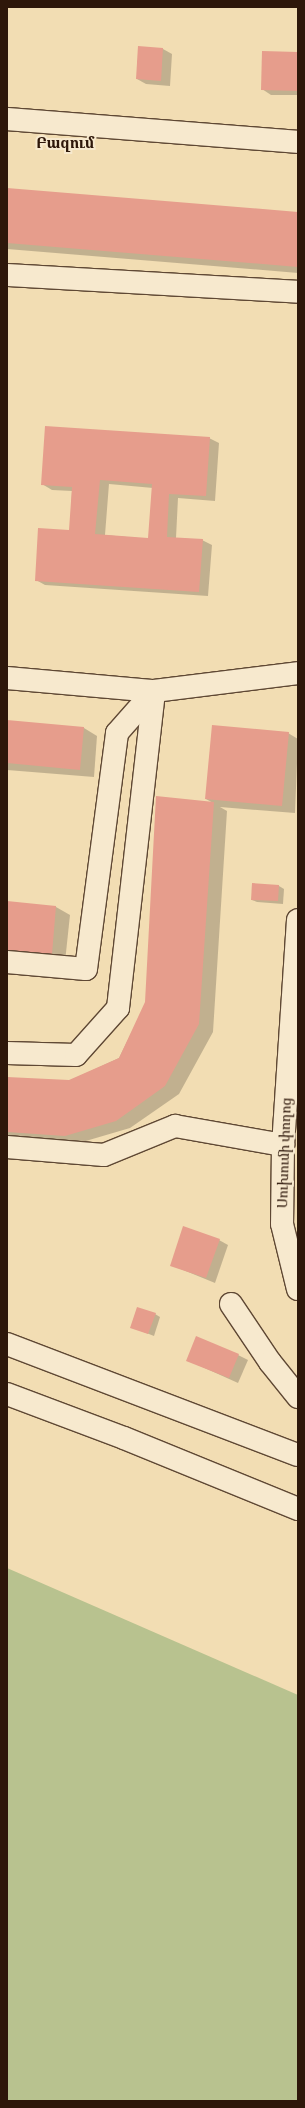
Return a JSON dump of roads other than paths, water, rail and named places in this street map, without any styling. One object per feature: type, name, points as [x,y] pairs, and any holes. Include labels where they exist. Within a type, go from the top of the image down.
[{"type":"street","points":[[7,119],[298,142]]},
{"type":"street","points":[[7,275],[298,292]]},
{"type":"street","points":[[7,678],[154,691],[298,673]]},
{"type":"street","points":[[7,962],[86,969],[117,733],[154,691]]},
{"type":"street","points":[[7,1053],[76,1055],[118,1008],[154,691]]},
{"type":"street","name":"Սուխումի փողոց","points":[[298,920],[294,1016],[283,1145],[291,1188],[282,1224],[298,1290]]},
{"type":"street","points":[[7,1147],[104,1155],[175,1126],[283,1145]]},
{"type":"street","points":[[230,1304],[270,1362],[298,1397]]},
{"type":"street","points":[[7,1344],[298,1455]]},
{"type":"street","points":[[7,1394],[124,1438],[298,1509]]},
{"type":"district","name":"Բազում","points":[[65,143]]}]
